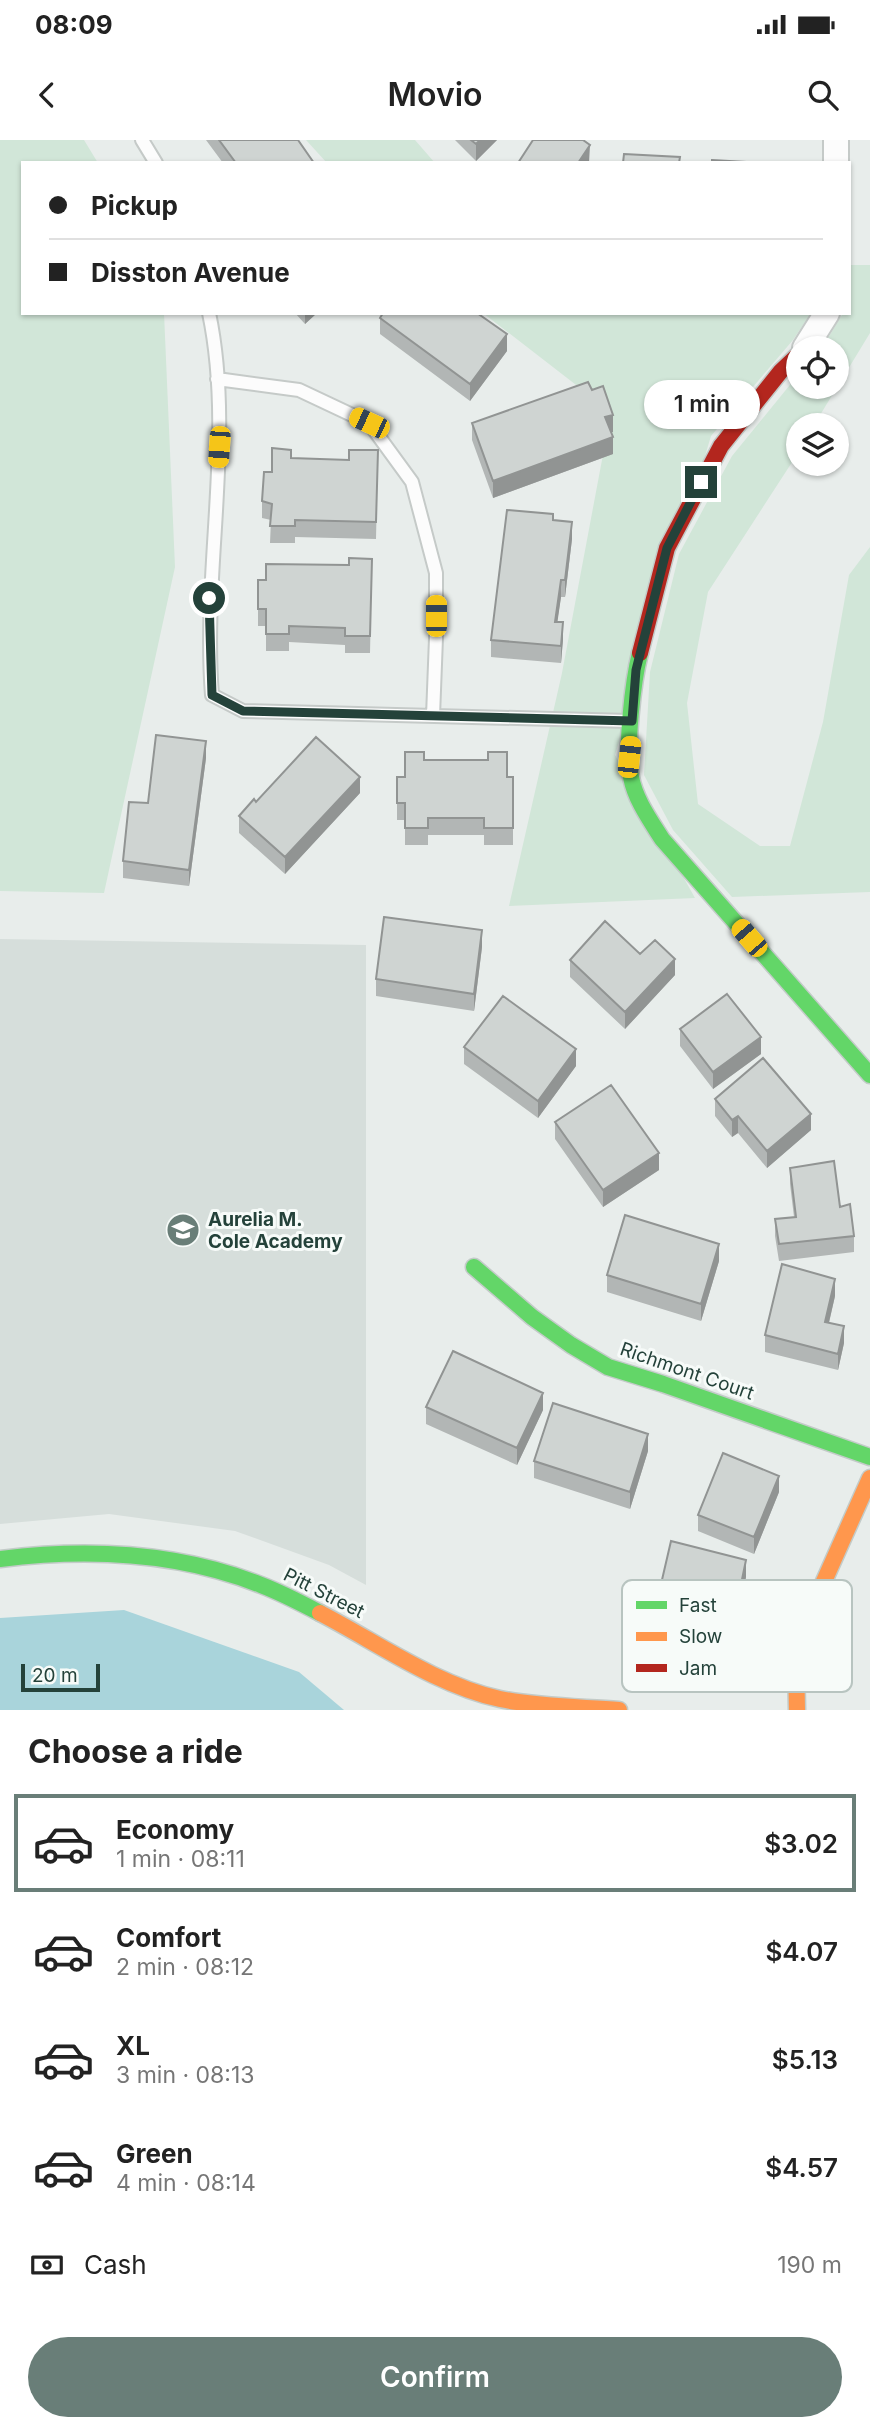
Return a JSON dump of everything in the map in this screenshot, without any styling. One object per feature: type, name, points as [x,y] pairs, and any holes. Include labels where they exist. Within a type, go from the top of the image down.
[{"type":"street","points":[[836,140],[836,161]]},
{"type":"street","points":[[813,336],[826,315]]},
{"type":"street","points":[[786,366],[721,446],[667,548],[636,670],[629,757],[631,778],[642,807],[662,839],[870,1075]]},
{"type":"street","name":"Richmont Court","points":[[474,1267],[532,1317],[608,1367],[870,1457]]},
{"type":"street","points":[[825,1580],[870,1478]]},
{"type":"street","name":"Pitt Street","points":[[0,1559],[31,1554],[85,1552],[147,1557],[212,1570],[259,1584],[426,1669],[482,1693],[512,1701],[620,1710]]},
{"type":"street","points":[[797,1692],[797,1710]]},
{"type":"lane","points":[[142,140],[155,161]]},
{"type":"lane","points":[[209,315],[216,347],[219,447],[209,598],[212,695],[243,711],[632,721]]},
{"type":"lane","points":[[217,379],[299,390],[369,423],[412,482],[436,573],[432,716]]},
{"type":"shaded area","name":"Aurelia M. Cole Academy","points":[[0,939],[366,945],[366,1585],[329,1565],[235,1531],[109,1514],[0,1524]]},
{"type":"green space","points":[[0,140],[84,140],[97,161],[21,161],[21,315],[164,315],[175,567],[104,893],[0,891]]},
{"type":"green space","points":[[306,140],[415,140],[433,161],[325,161]]},
{"type":"green space","points":[[851,265],[870,265],[870,333],[849,368],[849,336],[829,336],[842,315],[851,315]]},
{"type":"green space","points":[[486,315],[810,315],[796,336],[786,336],[786,348],[711,436],[615,755],[695,898],[509,906],[562,673],[611,412]]},
{"type":"green space","points":[[786,390],[786,399],[830,399],[821,413],[786,413],[786,472],[708,592],[687,703],[698,804],[760,846],[790,846],[823,722],[849,575],[870,547],[870,892],[732,897],[673,830],[644,775],[650,672],[679,554],[732,456]]},
{"type":"water","points":[[124,1610],[299,1672],[344,1710],[0,1710],[0,1618]]},
{"type":"building","points":[[219,140],[298,140],[313,161],[235,161]]},
{"type":"building","points":[[533,140],[583,140],[590,145],[579,161],[519,161]]},
{"type":"building","points":[[624,154],[680,157],[679,161],[623,161]]},
{"type":"building","points":[[382,315],[480,315],[507,334],[470,384],[380,318]]},
{"type":"building","points":[[588,382],[592,390],[603,386],[613,415],[605,417],[613,437],[493,481],[472,423]]},
{"type":"building","points":[[272,448],[291,450],[291,458],[349,460],[349,450],[378,450],[376,522],[295,520],[295,526],[270,526],[272,504],[262,501],[264,472],[272,472]]},
{"type":"building","points":[[507,510],[553,514],[553,520],[572,522],[565,580],[561,580],[555,622],[563,622],[561,646],[491,640]]},
{"type":"building","points":[[349,558],[372,559],[370,636],[345,636],[345,628],[289,626],[289,634],[266,634],[266,609],[258,609],[258,580],[266,580],[266,564],[349,565]]},
{"type":"building","points":[[156,735],[206,741],[189,870],[123,861],[129,802],[148,803]]},
{"type":"building","points":[[316,737],[360,777],[285,857],[239,816],[254,799],[256,802]]},
{"type":"building","points":[[405,752],[424,752],[424,760],[488,760],[488,752],[507,752],[507,777],[513,777],[513,828],[484,828],[484,818],[428,818],[428,828],[405,828],[405,803],[397,803],[397,777],[405,777]]},
{"type":"building","points":[[384,917],[482,930],[474,994],[376,979]]},
{"type":"building","points":[[605,921],[640,954],[655,940],[675,959],[625,1012],[570,960]]},
{"type":"building","points":[[727,994],[761,1037],[713,1072],[680,1029]]},
{"type":"building","points":[[503,996],[576,1049],[538,1101],[464,1047]]},
{"type":"building","points":[[763,1058],[811,1114],[767,1151],[738,1116],[732,1120],[715,1099]]},
{"type":"building","points":[[611,1085],[659,1153],[603,1190],[555,1122]]},
{"type":"building","points":[[834,1161],[840,1207],[850,1204],[854,1236],[779,1244],[775,1219],[796,1217],[790,1168]]},
{"type":"building","points":[[625,1215],[719,1244],[701,1304],[607,1275]]},
{"type":"building","points":[[782,1264],[835,1279],[825,1322],[844,1326],[838,1354],[765,1335]]},
{"type":"building","points":[[453,1351],[543,1393],[517,1448],[426,1407]]},
{"type":"building","points":[[553,1403],[648,1434],[630,1492],[534,1461]]},
{"type":"building","points":[[723,1453],[779,1476],[754,1537],[698,1515]]},
{"type":"building","points":[[671,1541],[746,1560],[742,1580],[662,1580]]},
{"type":"traffic: fast","points":[[640,653],[632,697],[629,765],[633,785],[643,809],[662,839],[870,1075]]},
{"type":"traffic: fast","points":[[474,1267],[532,1317],[608,1367],[870,1457]]},
{"type":"traffic: fast","points":[[0,1559],[66,1554],[132,1555],[165,1559],[230,1574],[276,1591],[320,1613]]},
{"type":"traffic: slow","points":[[825,1580],[870,1478]]},
{"type":"traffic: slow","points":[[320,1613],[430,1674],[476,1693],[530,1704],[619,1710]]},
{"type":"traffic: slow","points":[[797,1692],[797,1710]]},
{"type":"traffic: jam","points":[[640,653],[667,548],[721,446],[786,366]]},
{"type":"place","name":"Aurelia M. Cole Academy","points":[[183,1230]]},
{"type":"route","points":[[209,598],[212,695],[243,711],[632,721],[636,670],[667,548],[701,482]]}]
